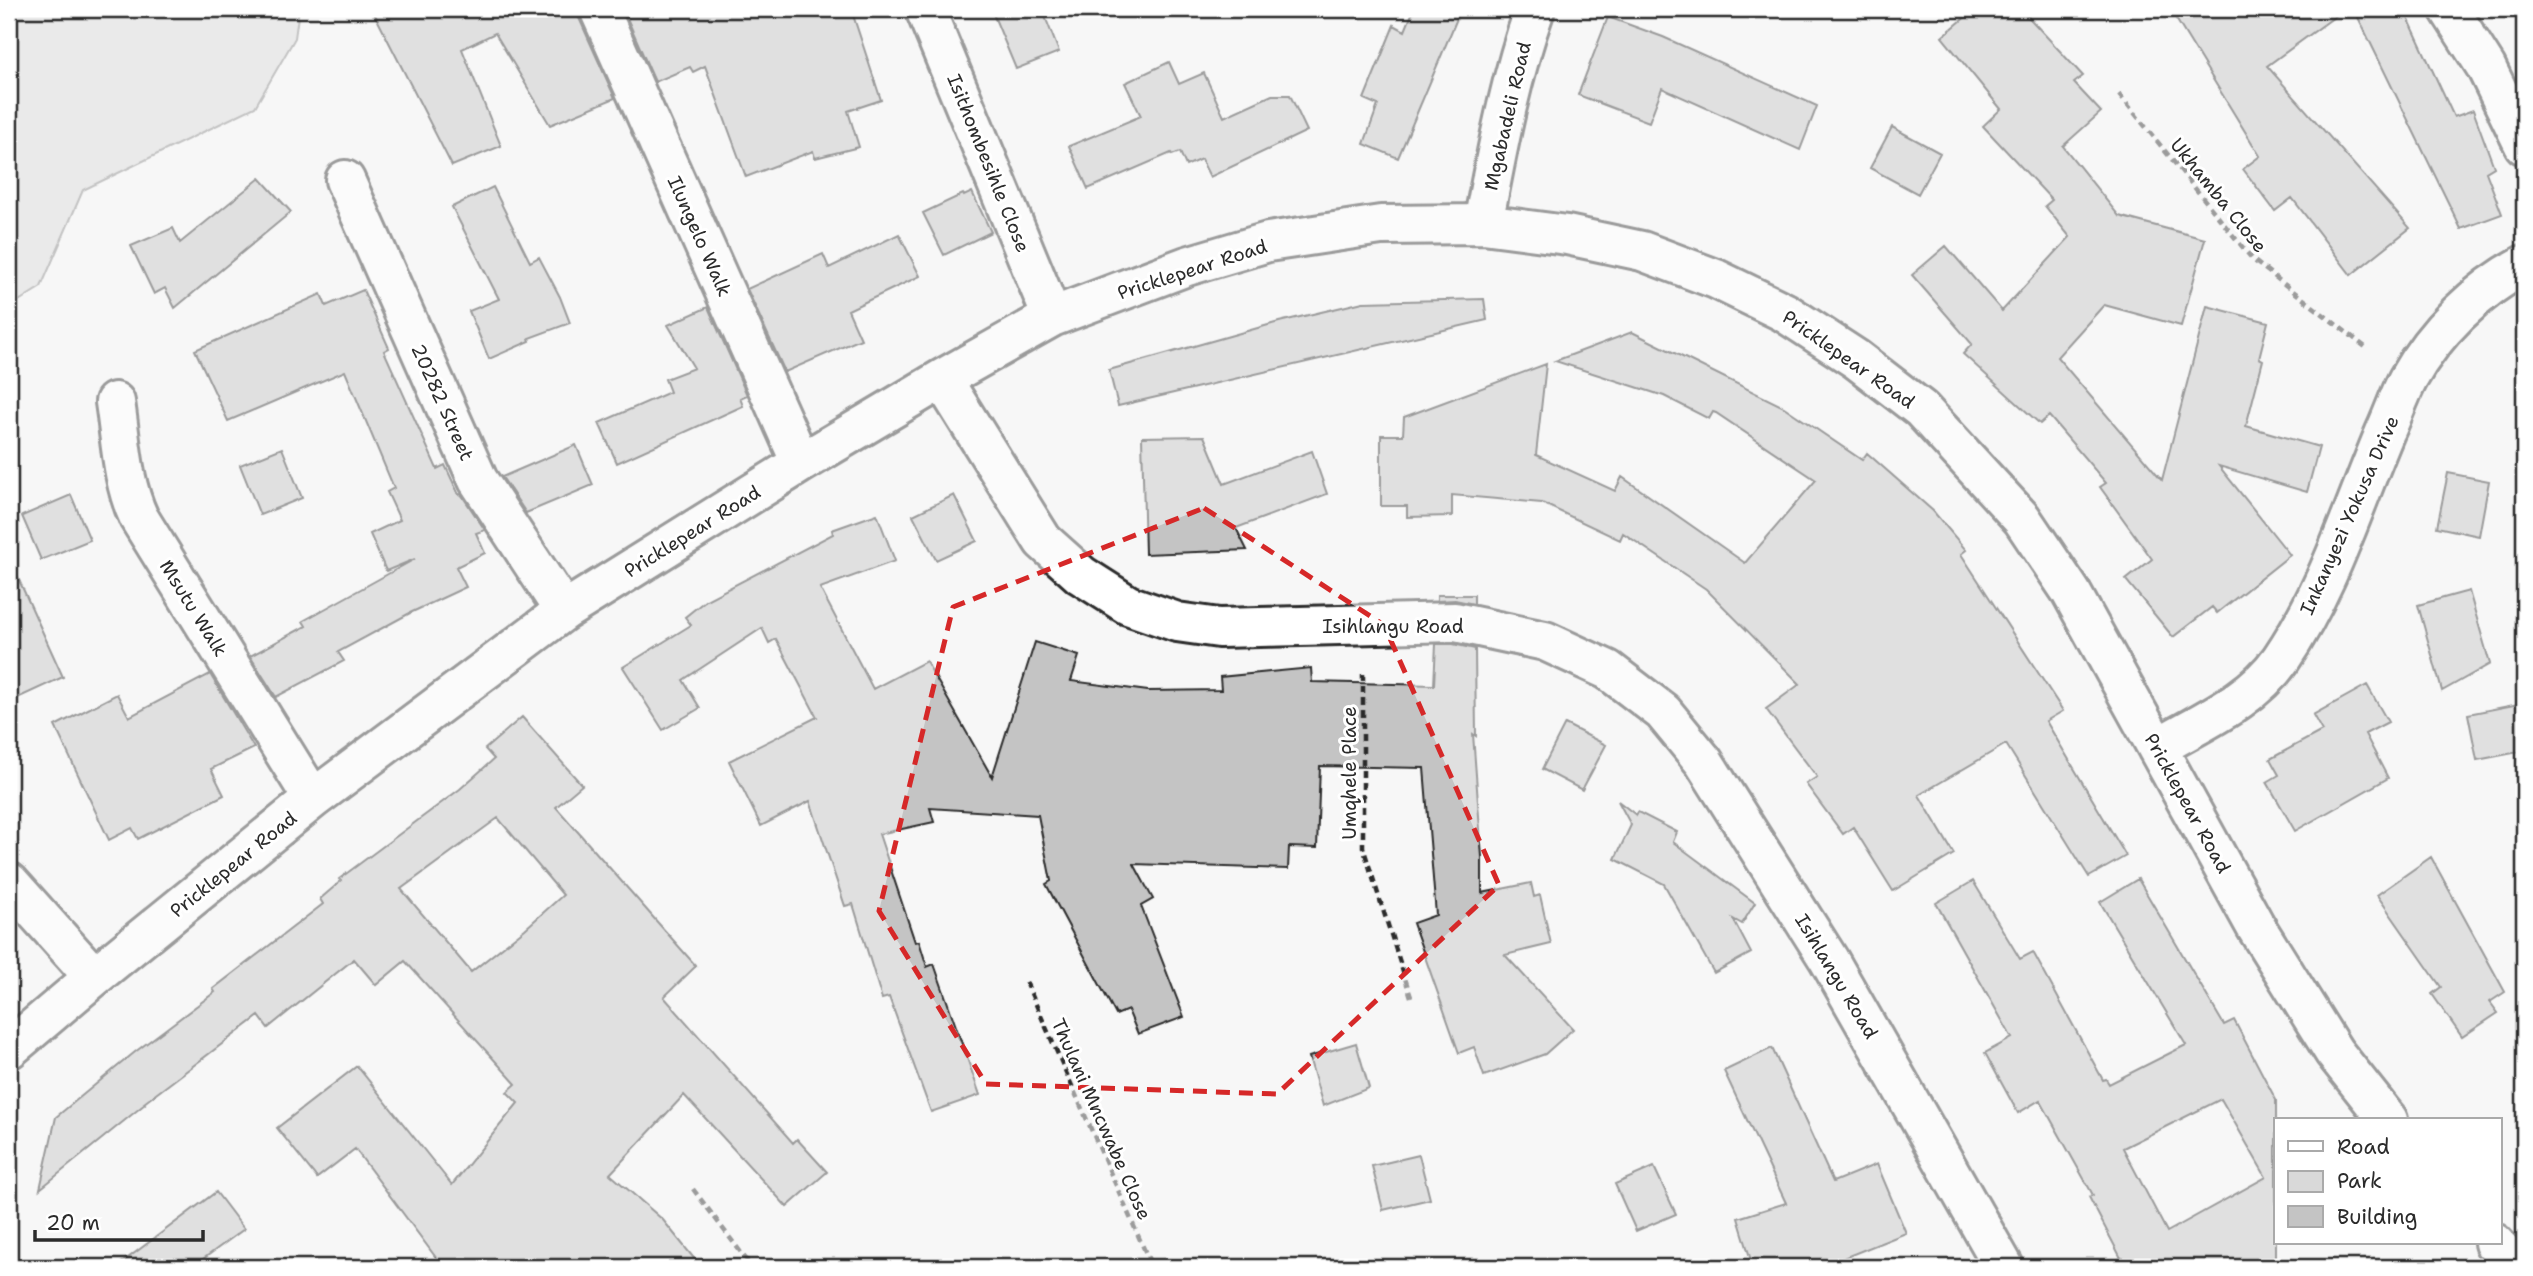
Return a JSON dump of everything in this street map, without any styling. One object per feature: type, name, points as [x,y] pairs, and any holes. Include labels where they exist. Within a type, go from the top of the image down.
[{"type":"street","name":"Ilungelo Walk","points":[[599,9],[801,463]]},
{"type":"street","name":"Isithombesihle Close","points":[[925,9],[1052,317]]},
{"type":"street","name":"Mgabadeli Road","points":[[1483,223],[1507,104],[1535,9]]},
{"type":"street","points":[[2449,9],[2486,67],[2524,145]]},
{"type":"street","name":"20282 Street","points":[[345,180],[478,480],[565,611]]},
{"type":"street","name":"Pricklepear Road","points":[[9,1049],[93,977],[313,799],[565,611],[801,463],[1052,317],[1187,266],[1268,242],[1381,225],[1483,223],[1567,235],[1642,251],[1716,279],[1784,312],[1856,359],[1921,409],[2022,519],[2071,592],[2263,938],[2334,1052],[2386,1118]]},
{"type":"street","name":"Inkanyezi Yokusa Drive","points":[[2157,748],[2251,692],[2280,660],[2326,578],[2408,379],[2430,345],[2461,311],[2504,276],[2524,265]]},
{"type":"street","name":"Isihlangu Road","points":[[942,379],[1043,541],[1081,575],[1128,605],[1177,622],[1219,628],[1455,622],[1545,641],[1608,670],[1663,712],[1704,762],[1829,960],[2004,1267]]},
{"type":"street","name":"Msutu Walk","points":[[116,402],[130,497],[139,518],[313,799]]},
{"type":"street","points":[[9,882],[93,977]]},
{"type":"street","points":[[2495,1244],[2517,1267]]},
{"type":"path","name":"Ukhamba Close","points":[[2119,94],[2253,260],[2408,379]]},
{"type":"path","name":"Umqhele Place","points":[[1362,624],[1363,847],[1411,997]]},
{"type":"path","name":"Thulani Mncwabe Close","points":[[1026,982],[1153,1267]]},
{"type":"path","points":[[693,1189],[752,1267]]},
{"type":"highlighted area","points":[[1204,508],[1384,625],[1499,885],[1277,1094],[986,1084],[879,911],[953,607]]},
{"type":"green space","points":[[9,9],[299,9],[295,38],[255,107],[83,190],[41,287],[9,307]]},
{"type":"building","points":[[372,9],[577,9],[615,98],[550,125],[495,33],[462,49],[501,146],[452,166]]},
{"type":"building","points":[[623,9],[851,9],[881,100],[848,111],[859,147],[815,158],[813,151],[746,177],[705,66],[693,72],[690,67],[655,82]]},
{"type":"building","points":[[991,9],[1042,9],[1059,52],[1016,69]]},
{"type":"building","points":[[1414,9],[1461,9],[1398,158],[1364,144],[1378,105],[1364,99],[1394,25],[1405,31]]},
{"type":"building","points":[[1975,9],[2021,9],[2083,76],[2074,83],[2101,112],[2063,146],[2119,216],[2205,239],[2181,326],[2104,305],[2057,357],[2162,480],[2207,306],[2268,322],[2259,358],[2263,360],[2246,426],[2319,447],[2307,492],[2219,466],[2290,555],[2217,613],[2212,607],[2173,637],[2126,580],[2152,559],[2100,487],[2106,483],[2049,416],[2040,424],[1963,354],[1972,344],[1912,275],[1946,246],[2002,311],[2070,237],[2045,206],[2052,200],[1983,126],[2001,109],[1942,37]]},
{"type":"building","points":[[2170,9],[2345,9],[2267,66],[2410,228],[2351,275],[2292,198],[2275,211],[2243,169],[2260,156]]},
{"type":"building","points":[[2354,9],[2404,9],[2454,117],[2473,110],[2494,167],[2486,172],[2502,214],[2461,229]]},
{"type":"building","points":[[1608,17],[1663,37],[1817,106],[1800,150],[1662,88],[1649,122],[1578,95]]},
{"type":"building","points":[[1169,62],[1179,84],[1204,73],[1224,117],[1272,95],[1290,95],[1307,131],[1210,177],[1201,159],[1186,166],[1180,152],[1171,153],[1088,189],[1069,146],[1141,116],[1125,83]]},
{"type":"building","points":[[1892,127],[1940,153],[1918,194],[1870,168]]},
{"type":"building","points":[[260,178],[291,212],[175,308],[165,288],[154,294],[131,246],[173,228],[180,243]]},
{"type":"building","points":[[493,187],[530,262],[539,257],[570,323],[529,338],[530,341],[489,359],[469,311],[499,299],[452,207]]},
{"type":"building","points":[[972,192],[991,232],[944,255],[923,213]]},
{"type":"building","points":[[899,234],[920,276],[848,310],[861,339],[785,372],[747,289],[823,254],[829,268]]},
{"type":"building","points":[[363,290],[389,348],[384,351],[437,469],[445,465],[459,495],[461,494],[485,530],[476,533],[485,553],[456,567],[466,587],[410,613],[338,652],[344,661],[276,697],[250,656],[306,626],[303,621],[415,559],[386,571],[370,534],[400,520],[387,492],[394,488],[345,371],[228,421],[195,350],[321,294],[326,306]]},
{"type":"building","points":[[1484,299],[1487,320],[1118,406],[1109,370],[1279,322],[1363,302]]},
{"type":"building","points":[[708,307],[747,395],[740,398],[743,406],[617,463],[599,423],[670,392],[665,379],[694,368],[668,325]]},
{"type":"building","points":[[1632,332],[1784,407],[1862,460],[1867,453],[1933,511],[1966,550],[1961,554],[2063,711],[2046,721],[2126,856],[2089,877],[2006,744],[1919,795],[1954,854],[1893,891],[1853,827],[1843,834],[1806,784],[1817,777],[1766,709],[1800,684],[1706,589],[1623,533],[1620,540],[1542,503],[1452,495],[1452,516],[1407,517],[1407,506],[1381,506],[1381,435],[1403,435],[1404,417],[1546,364],[1536,455],[1615,491],[1622,477],[1745,563],[1816,480],[1716,413],[1713,412],[1709,419],[1664,396],[1555,361]]},
{"type":"building","points":[[1204,436],[1224,484],[1312,451],[1327,494],[1236,528],[1247,550],[1145,554],[1142,437]]},
{"type":"building","points":[[576,445],[593,485],[526,513],[502,477]]},
{"type":"building","points":[[282,448],[302,498],[260,515],[240,465]]},
{"type":"building","points":[[2448,473],[2489,481],[2479,536],[2437,527]]},
{"type":"building","points":[[71,495],[90,540],[41,560],[22,516]]},
{"type":"building","points":[[954,495],[977,541],[936,560],[913,515]]},
{"type":"building","points":[[877,514],[895,561],[820,588],[873,689],[926,661],[992,777],[1035,642],[1079,656],[1071,681],[1148,691],[1221,690],[1220,677],[1311,668],[1312,682],[1434,685],[1436,644],[1453,644],[1475,649],[1476,736],[1473,734],[1482,893],[1531,883],[1534,897],[1540,895],[1551,944],[1505,955],[1573,1029],[1545,1054],[1484,1076],[1474,1047],[1459,1053],[1413,923],[1436,915],[1424,768],[1320,766],[1317,848],[1289,847],[1288,869],[1134,864],[1153,899],[1141,906],[1184,1017],[1138,1034],[1128,1010],[1116,1015],[1046,884],[1051,881],[1038,815],[930,808],[934,822],[879,834],[915,942],[919,941],[927,967],[934,964],[980,1095],[931,1112],[889,997],[882,999],[853,904],[845,906],[810,801],[761,826],[729,761],[817,717],[776,639],[769,643],[762,628],[683,680],[700,708],[663,730],[623,667],[691,625],[685,617],[706,600],[833,534],[832,530]]},
{"type":"building","points":[[9,558],[63,677],[9,702]]},
{"type":"building","points":[[2469,591],[2490,664],[2442,691],[2418,605]]},
{"type":"building","points":[[1437,595],[1474,595],[1474,604],[1455,600],[1437,601]]},
{"type":"building","points":[[210,674],[254,748],[211,769],[224,795],[138,839],[132,828],[109,840],[55,726],[117,694],[129,717]]},
{"type":"building","points":[[2367,685],[2388,722],[2365,734],[2388,778],[2295,831],[2267,782],[2279,775],[2270,759],[2322,731],[2313,715]]},
{"type":"building","points":[[2524,703],[2524,751],[2477,760],[2468,714]]},
{"type":"building","points":[[522,717],[582,785],[556,807],[696,966],[664,997],[793,1143],[797,1139],[827,1172],[787,1207],[684,1095],[610,1174],[663,1220],[701,1267],[443,1267],[355,1149],[317,1178],[277,1128],[357,1066],[452,1185],[518,1103],[507,1092],[516,1084],[405,961],[376,985],[354,959],[268,1028],[259,1016],[144,1103],[40,1189],[56,1117],[135,1052],[215,992],[213,989],[323,904],[320,899],[341,881],[339,879],[460,789],[494,759],[485,749]],"holes":[[[498,818],[563,895],[471,972],[401,889]]]},
{"type":"building","points":[[1565,724],[1606,745],[1582,790],[1542,769]]},
{"type":"building","points":[[1618,801],[1636,815],[1638,812],[1677,832],[1673,842],[1755,903],[1742,924],[1733,919],[1751,953],[1714,973],[1664,884],[1615,859],[1631,825]]},
{"type":"building","points":[[2431,857],[2505,992],[2490,1002],[2498,1013],[2462,1037],[2432,994],[2441,987],[2377,895]]},
{"type":"building","points":[[2138,879],[2224,1025],[2234,1020],[2276,1100],[2276,1267],[2103,1267],[2121,1258],[2089,1197],[2093,1195],[2040,1100],[2018,1113],[1985,1053],[2012,1038],[1936,903],[1973,881],[2020,959],[2033,952],[2103,1080],[2106,1079],[2109,1084],[2186,1045],[2100,902]],"holes":[[[2221,1099],[2266,1177],[2167,1232],[2123,1148]]]},
{"type":"building","points":[[1356,1043],[1369,1088],[1323,1106],[1309,1057]]},
{"type":"building","points":[[1772,1048],[1833,1182],[1877,1164],[1906,1233],[1821,1267],[1753,1267],[1738,1218],[1786,1203],[1724,1071]]},
{"type":"building","points":[[1419,1155],[1430,1199],[1383,1210],[1372,1166]]},
{"type":"building","points":[[1654,1167],[1676,1214],[1636,1231],[1615,1184]]},
{"type":"building","points":[[216,1192],[244,1229],[192,1267],[116,1267]]}]
